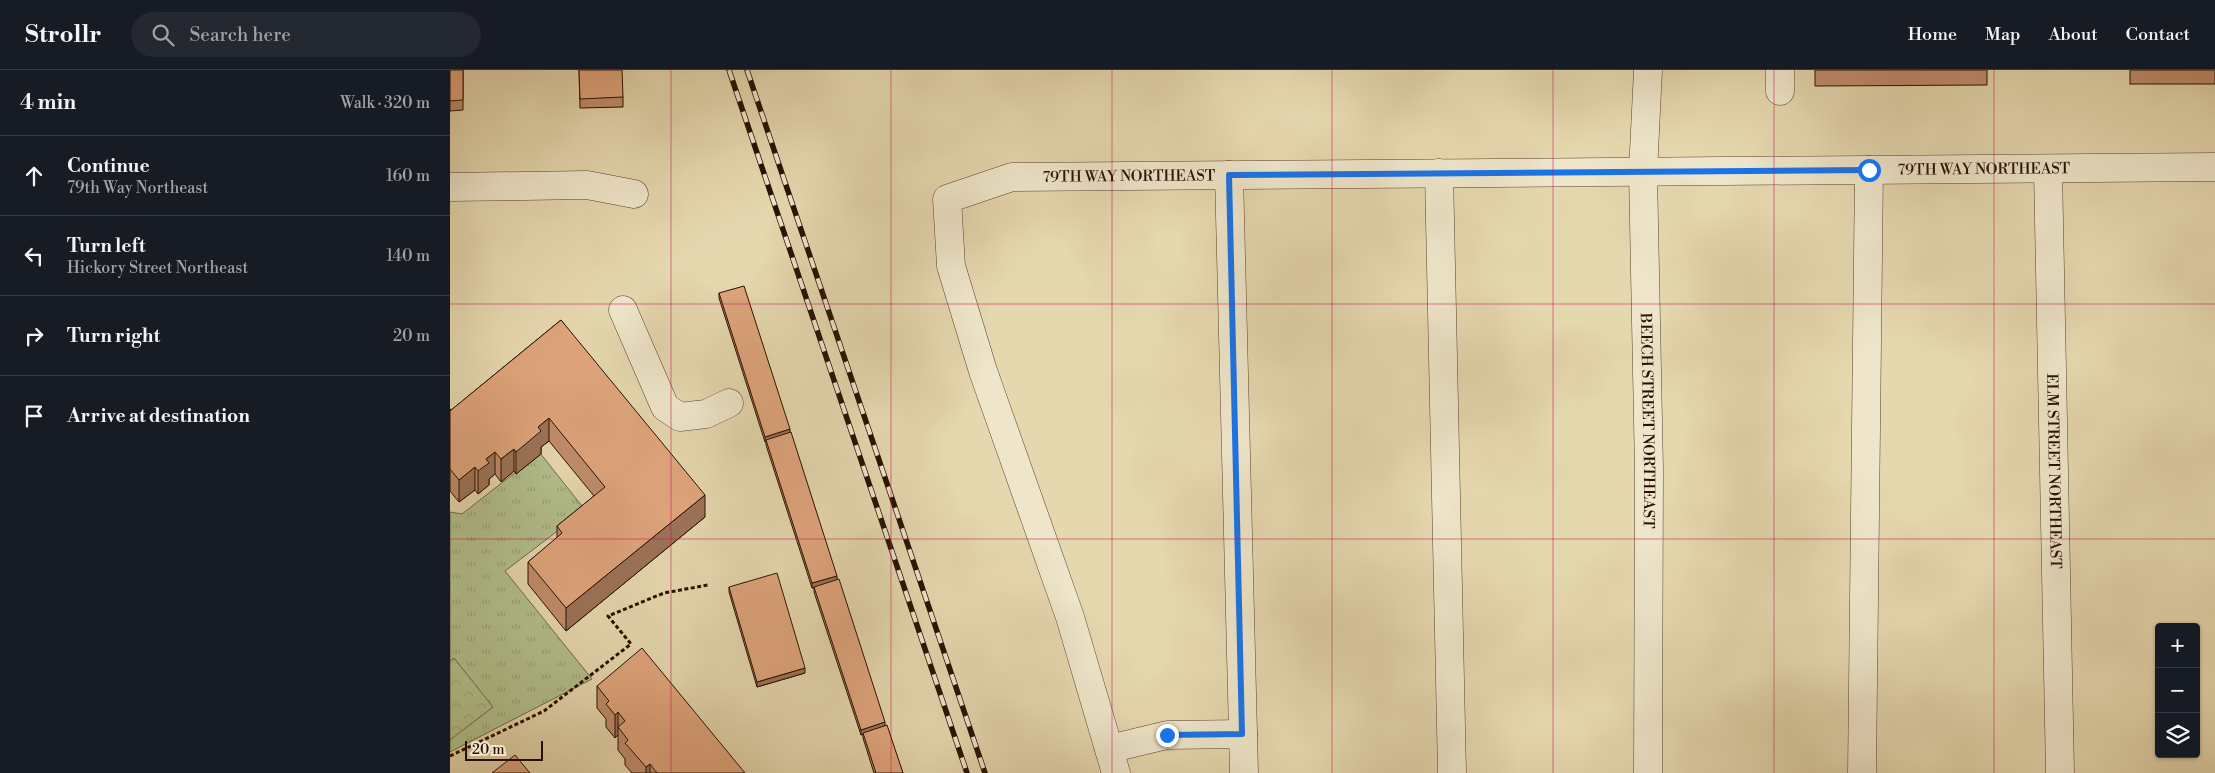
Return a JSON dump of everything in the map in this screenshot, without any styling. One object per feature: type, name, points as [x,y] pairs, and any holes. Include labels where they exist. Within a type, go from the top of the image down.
[{"type":"street","name":"BEECH STREET NORTHEAST","points":[[1648,70],[1644,172],[1649,470],[1648,773]]},
{"type":"street","name":"79TH WAY NORTHEAST","points":[[1112,761],[1070,617],[983,371],[951,266],[947,199],[1012,177],[2048,170],[2215,167]]},
{"type":"street","points":[[1862,773],[1869,170]]},
{"type":"street","name":"ELM STREET NORTHEAST","points":[[2048,170],[2060,773]]},
{"type":"street","points":[[1439,174],[1452,773]]},
{"type":"street","points":[[1229,175],[1244,773]]},
{"type":"street","points":[[450,187],[587,185],[634,194]]},
{"type":"street","points":[[624,310],[665,407],[680,416],[706,414],[729,403]]},
{"type":"street","points":[[1112,761],[1167,735],[1242,734]]},
{"type":"path","points":[[450,408],[452,418],[450,419]]},
{"type":"path","points":[[450,756],[544,711],[631,644],[608,616],[664,593],[708,585]]},
{"type":"green space","points":[[540,453],[585,510],[505,571],[592,679],[450,752],[450,512],[462,514]]},
{"type":"green space","points":[[454,658],[493,707],[450,740],[450,661]]},
{"type":"building","points":[[450,70],[463,70],[463,100],[450,101]]},
{"type":"building","points":[[579,70],[622,70],[623,97],[580,99]]},
{"type":"building","points":[[744,286],[790,429],[765,437],[719,293]]},
{"type":"building","points":[[561,320],[705,495],[566,608],[528,562],[562,533],[557,526],[605,487],[549,418],[538,427],[541,431],[516,452],[514,449],[501,459],[495,452],[486,459],[489,463],[478,471],[475,467],[459,480],[450,469],[450,411]]},
{"type":"building","points":[[791,432],[837,576],[812,583],[766,440]]},
{"type":"building","points":[[777,573],[805,668],[757,682],[729,587]]},
{"type":"building","points":[[839,579],[885,722],[861,730],[814,587]]},
{"type":"building","points":[[642,648],[745,773],[657,773],[650,764],[646,767],[625,743],[628,740],[618,727],[625,721],[618,712],[615,715],[606,704],[609,701],[597,686]]},
{"type":"building","points":[[887,725],[903,773],[876,773],[863,733]]},
{"type":"building","points":[[515,755],[530,773],[492,773]]},
{"type":"railway","points":[[729,70],[967,773]]},
{"type":"railway","points":[[747,70],[985,773]]},
{"type":"route","points":[[1167,735],[1242,734],[1229,175],[1869,170]]}]
